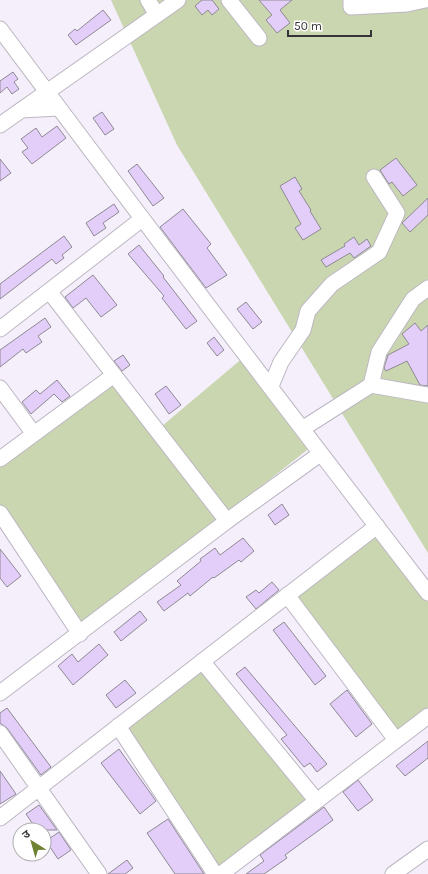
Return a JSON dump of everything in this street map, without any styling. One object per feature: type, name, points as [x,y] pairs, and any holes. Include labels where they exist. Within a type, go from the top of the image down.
[{"type":"street","points":[[148,0],[157,15]]},
{"type":"street","points":[[0,125],[178,0]]},
{"type":"street","points":[[229,0],[259,38]]},
{"type":"street","points":[[351,0],[351,7],[407,4],[425,0]]},
{"type":"street","points":[[0,29],[142,219],[271,386],[320,454],[428,593]]},
{"type":"street","points":[[20,110],[59,108]]},
{"type":"street","points":[[271,386],[281,362],[303,330],[308,311],[332,284],[379,252],[398,213],[374,177]]},
{"type":"street","points":[[0,329],[142,219]]},
{"type":"street","points":[[371,385],[379,352],[413,298],[428,288]]},
{"type":"street","points":[[49,291],[226,522]]},
{"type":"street","points":[[0,459],[114,375]]},
{"type":"street","points":[[302,429],[371,385],[428,395]]},
{"type":"street","points":[[0,388],[34,434]]},
{"type":"street","points":[[0,693],[80,634],[226,522],[320,454]]},
{"type":"street","points":[[0,513],[80,634]]},
{"type":"street","points":[[0,818],[377,526]]},
{"type":"street","points":[[288,595],[396,740]]},
{"type":"street","points":[[202,661],[316,800]]},
{"type":"street","points":[[221,874],[428,716]]},
{"type":"street","points":[[118,726],[215,874]]},
{"type":"street","points":[[0,733],[99,874]]},
{"type":"street","points":[[393,874],[428,849]]},
{"type":"green space","points":[[111,0],[428,0],[428,553],[177,145]]},
{"type":"green space","points":[[244,357],[311,447],[228,512],[162,426]]},
{"type":"green space","points":[[112,379],[218,520],[78,629],[0,506],[0,466]]},
{"type":"green space","points":[[377,535],[428,602],[428,710],[395,734],[292,598]]},
{"type":"green space","points":[[201,669],[306,799],[217,870],[124,729]]},
{"type":"building","points":[[202,0],[212,0],[219,9],[212,15],[208,10],[202,15],[195,6]]},
{"type":"building","points":[[259,0],[292,0],[280,10],[290,23],[277,33],[266,20],[272,15]]},
{"type":"building","points":[[103,10],[111,20],[76,45],[68,35],[75,29],[77,31]]},
{"type":"building","points":[[13,72],[18,79],[14,82],[19,89],[12,94],[7,87],[0,93],[0,81]]},
{"type":"building","points":[[102,112],[114,129],[105,135],[93,118]]},
{"type":"building","points":[[57,126],[66,138],[32,164],[22,152],[28,148],[21,139],[36,128],[42,137]]},
{"type":"building","points":[[396,158],[417,185],[403,196],[392,182],[389,184],[380,170]]},
{"type":"building","points":[[0,159],[11,173],[0,181]]},
{"type":"building","points":[[137,164],[164,198],[153,206],[128,171]]},
{"type":"building","points":[[295,177],[302,189],[299,191],[321,229],[303,240],[295,228],[301,224],[280,186]]},
{"type":"building","points":[[428,198],[428,215],[410,232],[402,223]]},
{"type":"building","points":[[114,204],[119,212],[103,223],[106,228],[94,236],[86,223]]},
{"type":"building","points":[[183,209],[211,244],[207,248],[227,275],[206,288],[160,227]]},
{"type":"building","points":[[64,236],[72,247],[62,255],[64,258],[56,264],[52,259],[0,299],[0,284]]},
{"type":"building","points":[[354,237],[359,245],[367,239],[371,246],[354,258],[350,253],[326,267],[321,260],[345,246],[344,244]]},
{"type":"building","points":[[139,245],[197,321],[186,329],[162,298],[164,296],[128,254]]},
{"type":"building","points":[[93,275],[117,305],[101,317],[86,298],[73,308],[65,297]]},
{"type":"building","points":[[246,302],[262,322],[253,329],[237,309]]},
{"type":"building","points":[[45,318],[51,327],[38,336],[42,342],[26,353],[23,349],[0,367],[0,350]]},
{"type":"building","points":[[415,323],[421,331],[428,325],[428,386],[420,385],[407,361],[386,371],[384,368],[388,355],[409,344],[402,334]]},
{"type":"building","points":[[214,337],[224,350],[217,356],[207,343]]},
{"type":"building","points":[[123,355],[130,365],[122,371],[114,361]]},
{"type":"building","points":[[57,380],[70,396],[62,402],[54,394],[31,414],[22,402],[36,390],[40,394]]},
{"type":"building","points":[[166,386],[181,405],[169,414],[155,394]]},
{"type":"building","points":[[282,504],[289,515],[275,525],[268,515]]},
{"type":"building","points":[[243,538],[254,551],[241,562],[239,560],[214,578],[213,577],[190,596],[188,593],[164,611],[157,602],[181,585],[177,581],[201,561],[200,559],[215,548],[220,555]]},
{"type":"building","points":[[0,549],[21,576],[7,587],[0,578]]},
{"type":"building","points":[[272,582],[279,590],[256,609],[246,597],[256,590],[259,593]]},
{"type":"building","points":[[140,611],[147,620],[121,641],[114,632]]},
{"type":"building","points":[[284,622],[326,676],[315,685],[273,630]]},
{"type":"building","points":[[99,644],[108,655],[73,685],[58,666],[72,654],[78,662]]},
{"type":"building","points":[[245,667],[327,764],[317,772],[310,763],[304,767],[281,739],[287,735],[236,674]]},
{"type":"building","points":[[125,680],[136,693],[116,708],[106,695]]},
{"type":"building","points":[[347,690],[372,724],[356,737],[330,704]]},
{"type":"building","points":[[7,708],[51,767],[41,775],[7,728],[0,723],[0,713]]},
{"type":"building","points":[[428,741],[428,758],[405,776],[396,766]]},
{"type":"building","points":[[119,749],[156,801],[140,814],[101,763]]},
{"type":"building","points":[[0,771],[16,794],[0,804]]},
{"type":"building","points":[[358,780],[373,800],[358,811],[343,792]]},
{"type":"building","points":[[39,805],[51,822],[32,822],[26,814]]},
{"type":"building","points":[[324,807],[333,820],[285,855],[287,858],[264,874],[246,874],[264,861],[260,855]]},
{"type":"building","points":[[168,819],[204,874],[175,874],[147,833]]},
{"type":"building","points":[[52,823],[57,830],[52,830]]},
{"type":"building","points":[[59,832],[71,850],[58,859],[52,850],[52,837]]},
{"type":"building","points":[[127,860],[133,868],[125,874],[108,874]]}]
